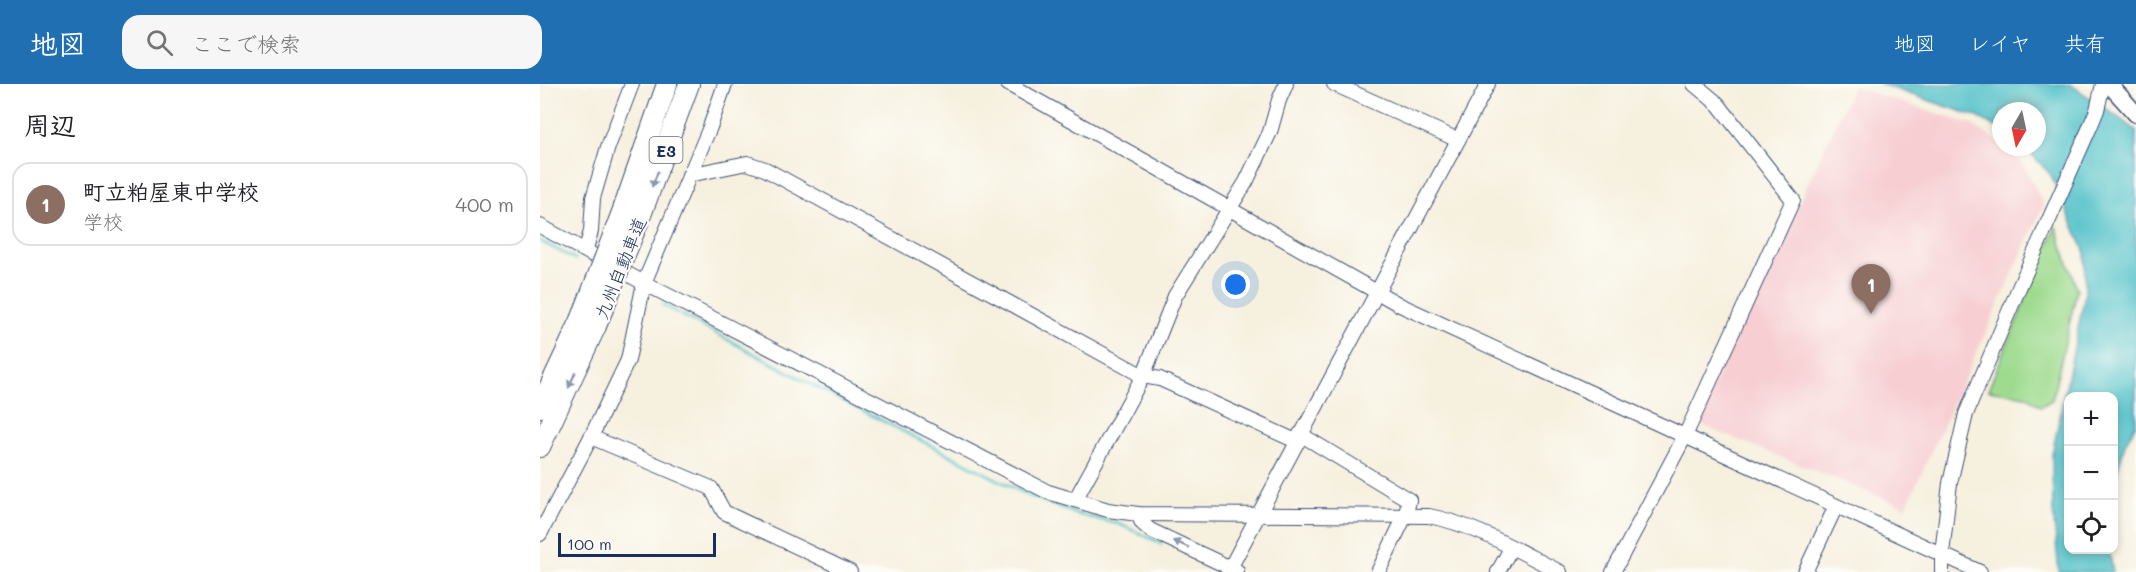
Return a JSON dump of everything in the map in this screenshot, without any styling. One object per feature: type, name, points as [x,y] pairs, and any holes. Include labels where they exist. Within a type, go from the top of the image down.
[{"type":"highway","name":"九州自動車道","points":[[633,211],[667,84]]},
{"type":"highway","name":"九州自動車道","points":[[540,447],[633,211],[689,84]]},
{"type":"highway","name":"九州自動車道","points":[[540,406],[589,323]]},
{"type":"main road","points":[[2109,84],[2136,114]]},
{"type":"street","points":[[586,249],[591,231],[593,198],[608,147],[632,84]]},
{"type":"street","points":[[540,534],[628,360],[644,283],[710,127],[725,84]]},
{"type":"street","points":[[1008,84],[1400,305],[1980,572]]},
{"type":"street","points":[[1075,500],[1143,376],[1175,296],[1246,182],[1262,152],[1286,84]]},
{"type":"street","points":[[1334,84],[1458,140]]},
{"type":"street","points":[[1613,572],[1685,436],[1793,200],[1718,104],[1694,84]]},
{"type":"street","points":[[1942,572],[1950,483],[1966,414],[2090,127],[2103,84]]},
{"type":"street","points":[[1138,514],[1142,523],[1150,530],[1233,570],[1258,514],[1486,85]]},
{"type":"street","points":[[689,175],[747,164],[765,169],[1143,376],[1160,379],[1299,438],[1409,500],[1406,514],[1378,572]]},
{"type":"street","points":[[540,226],[586,249],[644,283],[1048,492],[1108,510],[1138,514],[1406,514],[1429,516],[1452,520],[1560,572]]},
{"type":"street","points":[[591,437],[711,488],[724,513],[850,572]]},
{"type":"street","points":[[1804,572],[1836,506]]},
{"type":"street","points":[[1498,572],[1511,548]]},
{"type":"shaded area","points":[[1853,87],[1971,124],[1992,138],[1992,156],[2014,156],[2023,164],[2044,205],[1906,507],[1696,423]]},
{"type":"green space","points":[[2056,227],[2077,290],[2052,400],[2041,406],[2026,396],[1988,390]]},
{"type":"water","points":[[1880,84],[2070,84],[2136,130],[2136,424],[2125,444],[2118,468],[2118,392],[2065,392],[2085,295],[2085,252],[2051,175],[2033,156],[2046,156],[2046,102],[1992,102],[1992,125],[1978,117]]},
{"type":"water","points":[[2064,396],[2064,554],[2110,554],[2113,572],[2059,572],[2053,511],[2052,454]]},
{"type":"waterway","points":[[540,241],[575,259]]},
{"type":"waterway","points":[[663,305],[822,390],[1028,495],[1077,514],[1119,524],[1161,543]]},
{"type":"place","name":"町立粕屋東中学校","points":[[1871,314]]}]
